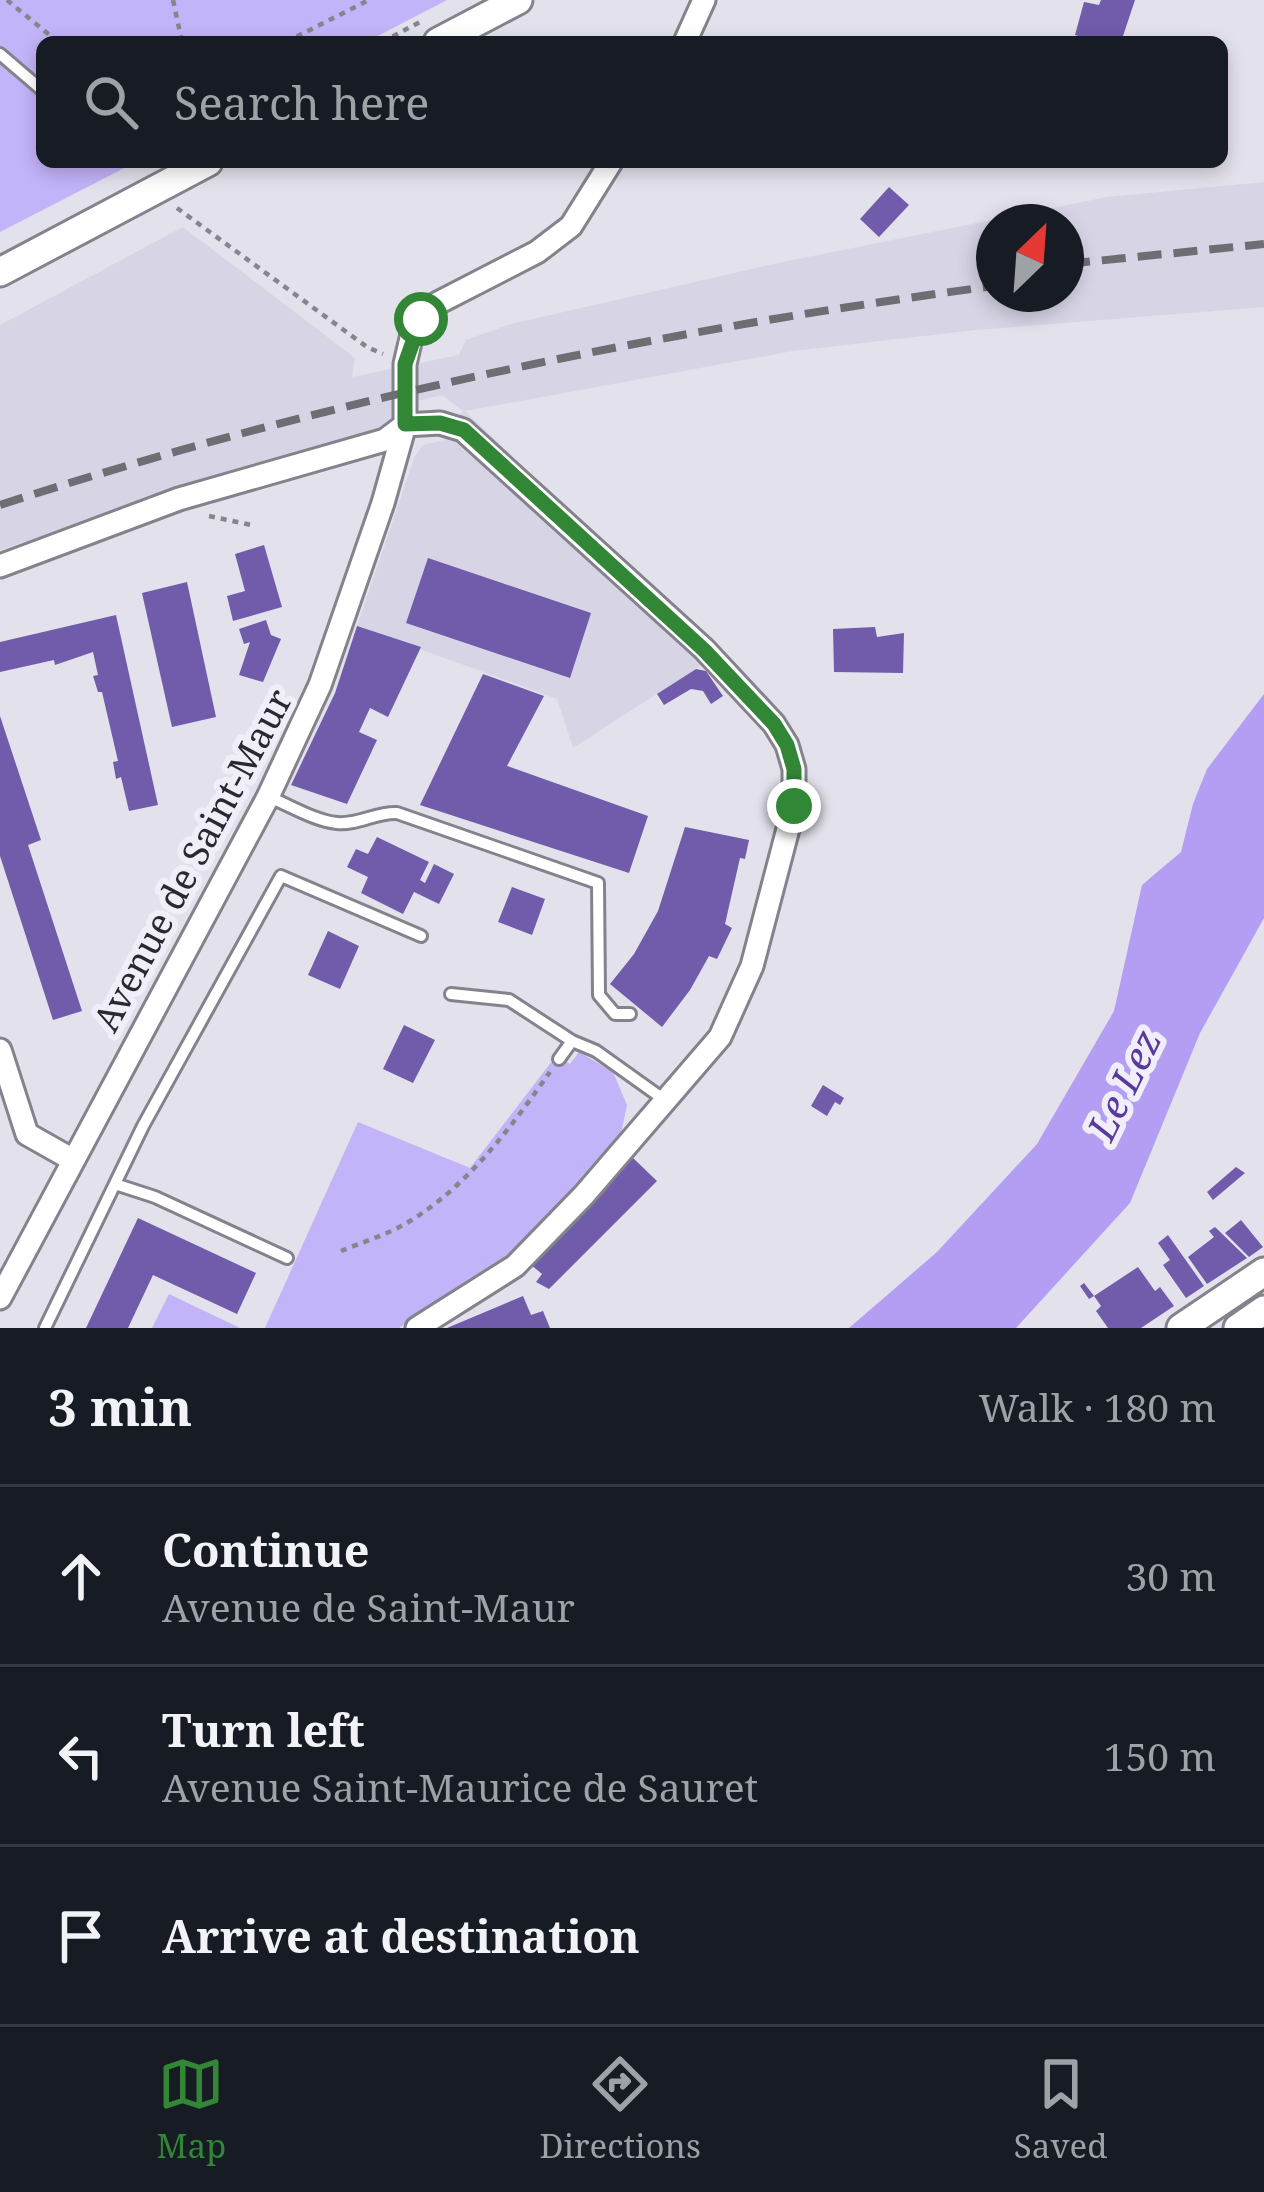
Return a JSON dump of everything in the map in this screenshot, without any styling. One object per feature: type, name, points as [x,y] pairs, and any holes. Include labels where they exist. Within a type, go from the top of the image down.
[{"type":"main road","points":[[449,36],[518,0]]},
{"type":"main road","points":[[0,272],[196,168]]},
{"type":"main road","points":[[1183,1327],[1264,1272]]},
{"type":"main road","points":[[1238,1328],[1264,1310]]},
{"type":"street","points":[[688,36],[704,0]]},
{"type":"street","points":[[405,364],[412,334],[432,306],[537,252],[572,226],[607,168]]},
{"type":"street","name":"Avenue de Saint-Maur","points":[[0,1298],[268,796],[320,685],[405,424],[405,364]]},
{"type":"street","points":[[0,566],[179,499],[385,440],[405,424],[440,423],[464,430],[704,650],[774,724],[787,745],[794,769],[794,806],[752,966],[720,1036],[667,1101],[515,1266],[417,1328]]},
{"type":"street","points":[[0,1050],[27,1134],[73,1160]]},
{"type":"lane","points":[[0,54],[36,85]]},
{"type":"lane","points":[[268,796],[335,823],[397,813],[598,883],[599,995],[615,1014],[630,1014]]},
{"type":"lane","points":[[45,1328],[143,1126],[281,876],[421,936]]},
{"type":"lane","points":[[451,994],[509,1000],[572,1042],[596,1051],[667,1101]]},
{"type":"lane","points":[[560,1059],[572,1042]]},
{"type":"lane","points":[[115,1184],[155,1197],[287,1258]]},
{"type":"path","points":[[8,0],[51,36]]},
{"type":"path","points":[[173,0],[181,36]]},
{"type":"path","points":[[298,36],[369,0]]},
{"type":"path","points":[[153,190],[368,347],[405,364]]},
{"type":"path","points":[[208,516],[251,525]]},
{"type":"path","points":[[341,1251],[409,1222],[460,1183],[512,1125],[560,1059]]},
{"type":"shaded area","points":[[0,0],[447,0],[378,36],[36,36],[36,168],[124,168],[0,232]]},
{"type":"shaded area","points":[[1264,182],[1264,307],[976,330],[793,351],[465,411],[719,654],[573,748],[557,699],[357,626],[415,456],[423,445],[444,440],[463,411],[442,395],[400,405],[385,430],[145,501],[0,550],[0,325],[183,227],[355,358],[352,377],[459,355],[466,340],[511,324],[976,223],[976,312],[1084,312],[1084,204],[1072,204]]},
{"type":"shaded area","points":[[579,1052],[613,1072],[627,1105],[620,1138],[513,1251],[399,1328],[265,1328],[358,1122],[470,1168],[556,1056],[570,1064]]},
{"type":"shaded area","points":[[169,1294],[240,1328],[152,1328]]},
{"type":"water","name":"Le Lez","points":[[1264,694],[1264,918],[1200,1033],[1130,1203],[1016,1328],[849,1328],[937,1252],[1037,1144],[1114,1011],[1142,885],[1181,852],[1207,769]]},
{"type":"building","points":[[1101,0],[1135,0],[1123,36],[1075,35],[1084,2],[1099,5]]},
{"type":"building","points":[[889,187],[909,205],[879,237],[860,219]]},
{"type":"building","points":[[264,545],[282,607],[233,621],[227,596],[245,591],[235,554]]},
{"type":"building","points":[[428,558],[591,613],[570,678],[406,623]]},
{"type":"building","points":[[187,582],[216,717],[172,727],[142,593]]},
{"type":"building","points":[[116,615],[158,805],[129,811],[121,777],[116,779],[113,762],[118,761],[102,692],[93,676],[98,675],[93,652],[55,665],[54,660],[0,672],[0,642]]},
{"type":"building","points":[[266,620],[271,635],[281,639],[263,682],[239,675],[250,642],[244,644],[239,629]]},
{"type":"building","points":[[357,626],[421,647],[388,717],[370,708],[359,732],[377,740],[347,804],[291,785],[335,693]]},
{"type":"building","points":[[875,627],[877,637],[904,633],[903,673],[834,672],[833,629]]},
{"type":"building","points":[[696,669],[706,671],[723,696],[711,704],[703,691],[691,689],[664,705],[657,694]]},
{"type":"building","points":[[483,674],[544,696],[507,766],[648,816],[629,873],[420,805]]},
{"type":"building","points":[[0,716],[41,840],[28,845],[82,1011],[53,1020],[0,856]]},
{"type":"building","points":[[685,827],[749,840],[745,859],[740,858],[725,924],[732,928],[717,959],[709,956],[662,1027],[610,984],[658,911]]},
{"type":"building","points":[[377,837],[429,862],[420,880],[425,883],[434,864],[454,874],[439,904],[414,892],[403,914],[361,893],[368,877],[347,867],[356,849],[368,854]]},
{"type":"building","points":[[512,887],[545,899],[532,935],[498,922]]},
{"type":"building","points":[[328,931],[359,946],[340,989],[308,975]]},
{"type":"building","points":[[404,1025],[435,1040],[413,1083],[383,1069]]},
{"type":"building","points":[[823,1085],[844,1098],[840,1105],[835,1102],[827,1116],[811,1106]]},
{"type":"building","points":[[633,1158],[657,1181],[549,1289],[536,1282],[542,1274],[530,1264]]},
{"type":"building","points":[[1236,1167],[1245,1173],[1213,1200],[1207,1192]]},
{"type":"building","points":[[138,1218],[256,1273],[237,1314],[153,1275],[128,1328],[86,1328]]},
{"type":"building","points":[[1241,1220],[1263,1247],[1249,1257],[1225,1233]]},
{"type":"building","points":[[1215,1227],[1247,1258],[1207,1284],[1188,1257],[1214,1237],[1209,1231]]},
{"type":"building","points":[[1168,1235],[1204,1286],[1186,1298],[1163,1265],[1170,1260],[1158,1243]]},
{"type":"building","points":[[1138,1267],[1155,1291],[1160,1287],[1174,1306],[1141,1328],[1108,1328],[1096,1311],[1101,1306],[1094,1296]]},
{"type":"building","points":[[523,1296],[531,1315],[543,1311],[550,1328],[447,1328]]},
{"type":"railway","points":[[1084,262],[1264,244]]},
{"type":"railway","points":[[0,505],[244,433],[492,373],[742,324],[976,289]]},
{"type":"route","points":[[421,319],[407,349],[405,424],[440,423],[464,430],[704,650],[774,724],[787,745],[794,769],[794,806]]}]
